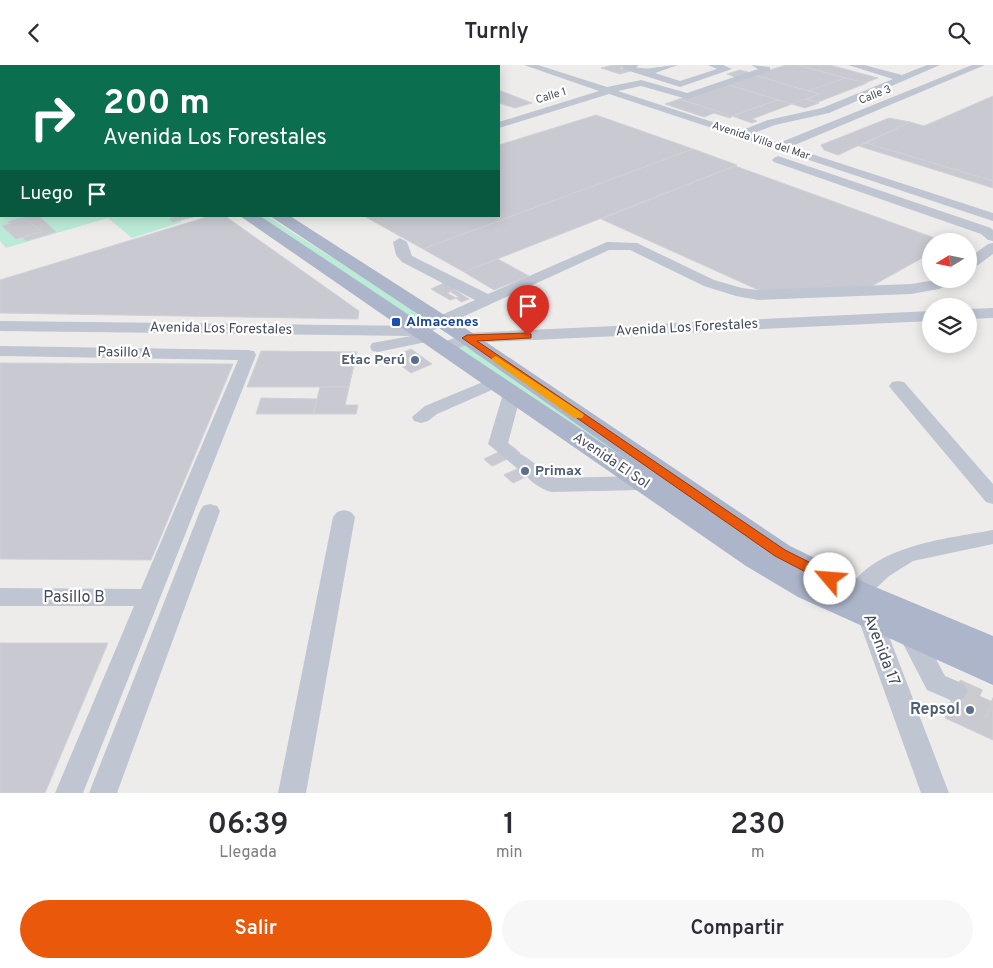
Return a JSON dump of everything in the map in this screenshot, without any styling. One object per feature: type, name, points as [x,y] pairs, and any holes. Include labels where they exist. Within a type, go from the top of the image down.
[{"type":"main road","name":"Avenida El Sol","points":[[250,217],[433,334],[467,338],[780,553],[911,636],[993,672]]},
{"type":"main road","name":"Avenida El Sol","points":[[279,217],[503,388],[756,559],[808,589],[864,605],[993,649]]},
{"type":"street","name":"Avenida Villa del Mar","points":[[529,65],[993,217]]},
{"type":"street","points":[[634,65],[626,67],[680,84],[727,69],[713,65]]},
{"type":"street","points":[[607,90],[673,65]]},
{"type":"street","points":[[607,90],[641,83],[687,96],[768,69],[756,65]]},
{"type":"street","points":[[853,65],[901,78]]},
{"type":"street","points":[[869,69],[879,65]]},
{"type":"street","points":[[741,135],[772,122],[825,111],[934,65]]},
{"type":"street","name":"Calle 3","points":[[780,147],[980,65]]},
{"type":"street","name":"Calle 1","points":[[500,125],[607,90]]},
{"type":"street","points":[[626,108],[986,231],[993,237]]},
{"type":"street","points":[[400,243],[403,255],[407,259],[486,300]]},
{"type":"street","points":[[378,347],[433,334],[486,300],[607,246],[632,246],[721,288],[748,294],[922,288]]},
{"type":"street","points":[[978,258],[993,247]]},
{"type":"street","points":[[977,314],[993,313]]},
{"type":"street","name":"Avenida Los Forestales","points":[[467,338],[922,316]]},
{"type":"street","name":"Avenida Los Forestales","points":[[0,326],[433,334]]},
{"type":"street","name":"Pasillo A","points":[[0,351],[248,355],[149,598]]},
{"type":"street","points":[[898,386],[993,497]]},
{"type":"street","points":[[421,417],[444,403],[503,388],[498,445],[551,485],[642,483]]},
{"type":"street","points":[[103,793],[210,511]]},
{"type":"street","points":[[292,793],[344,517]]},
{"type":"street","points":[[864,605],[881,571],[907,555],[993,537]]},
{"type":"street","name":"Pasillo B","points":[[0,597],[149,598]]},
{"type":"street","points":[[69,793],[149,598]]},
{"type":"street","name":"Avenida 17","points":[[864,605],[935,793]]},
{"type":"street","points":[[911,636],[936,683],[955,691]]},
{"type":"green space","points":[[0,217],[174,217],[182,222],[132,238],[108,218],[6,248],[0,241]]},
{"type":"green space","points":[[259,217],[269,217],[425,317],[425,319],[416,320]]},
{"type":"green space","points":[[468,346],[780,565],[461,351],[458,347]]},
{"type":"building","points":[[613,65],[630,65],[620,68],[630,71],[620,74],[601,68]]},
{"type":"building","points":[[786,65],[798,65],[845,78],[808,91],[754,75]]},
{"type":"building","points":[[798,65],[830,65],[878,78],[864,83]]},
{"type":"building","points":[[740,70],[751,73],[738,78],[727,74]]},
{"type":"building","points":[[754,75],[820,94],[792,104],[726,84]]},
{"type":"building","points":[[845,78],[867,83],[818,102],[807,99],[820,94],[808,91]]},
{"type":"building","points":[[726,84],[778,100],[732,116],[679,99]]},
{"type":"building","points":[[500,91],[532,103],[515,108],[500,103]]},
{"type":"building","points":[[993,96],[993,181],[866,143],[910,122],[924,126]]},
{"type":"building","points":[[679,99],[732,116],[730,118],[714,113],[704,117],[665,104]]},
{"type":"building","points":[[805,99],[819,103],[805,108],[792,104]]},
{"type":"building","points":[[778,100],[792,104],[752,119],[757,121],[752,123],[732,116]]},
{"type":"building","points":[[596,115],[693,149],[423,249],[366,217],[500,217],[500,145]]},
{"type":"building","points":[[889,118],[910,122],[838,155],[824,150],[821,145]]},
{"type":"building","points":[[866,143],[993,181],[993,188],[859,146]]},
{"type":"building","points":[[693,149],[737,165],[464,272],[423,249]]},
{"type":"building","points":[[735,166],[922,233],[922,258],[870,287],[763,292],[601,219]]},
{"type":"building","points":[[25,217],[40,217],[56,232],[26,241],[23,237],[41,232],[27,219],[11,224],[8,222]]},
{"type":"building","points":[[174,217],[193,217],[173,222],[169,219]]},
{"type":"building","points":[[207,217],[226,217],[359,311],[358,319],[0,313],[0,280]]},
{"type":"building","points":[[27,219],[41,232],[16,239],[2,226]]},
{"type":"building","points":[[498,259],[529,276],[494,290],[464,272]]},
{"type":"building","points":[[446,282],[457,289],[447,293],[456,298],[450,300],[431,289]]},
{"type":"building","points":[[455,290],[469,299],[461,302],[456,298],[459,297],[451,292]]},
{"type":"building","points":[[411,349],[432,364],[411,373],[391,358]]},
{"type":"building","points":[[261,351],[357,352],[349,387],[247,387]]},
{"type":"building","points":[[0,363],[233,364],[151,560],[0,559]]},
{"type":"building","points":[[320,387],[349,387],[345,405],[358,405],[356,414],[313,414]]},
{"type":"building","points":[[261,398],[317,399],[313,414],[256,414]]},
{"type":"building","name":"Primax","points":[[512,446],[520,453],[492,466],[484,459]]},
{"type":"building","name":"Primax","points":[[512,446],[520,453],[492,466],[484,459]]},
{"type":"building","name":"Primax","points":[[532,462],[541,469],[513,483],[504,475]]},
{"type":"building","name":"Primax","points":[[532,462],[541,469],[513,483],[504,475]]},
{"type":"building","points":[[0,643],[108,643],[45,793],[0,793]]},
{"type":"building","name":"Repsol","points":[[956,686],[993,702],[993,740],[945,718]]},
{"type":"tunnel","points":[[955,691],[993,708]]},
{"type":"slow traffic","points":[[496,359],[578,415]]},
{"type":"place","name":"Almacenes","points":[[396,322]]},
{"type":"place","name":"Etac Perú","points":[[415,360]]},
{"type":"place","name":"Primax","points":[[525,471]]},
{"type":"place","name":"Repsol","points":[[970,710]]},
{"type":"route","points":[[528,336],[467,338],[780,553],[830,579]]}]
